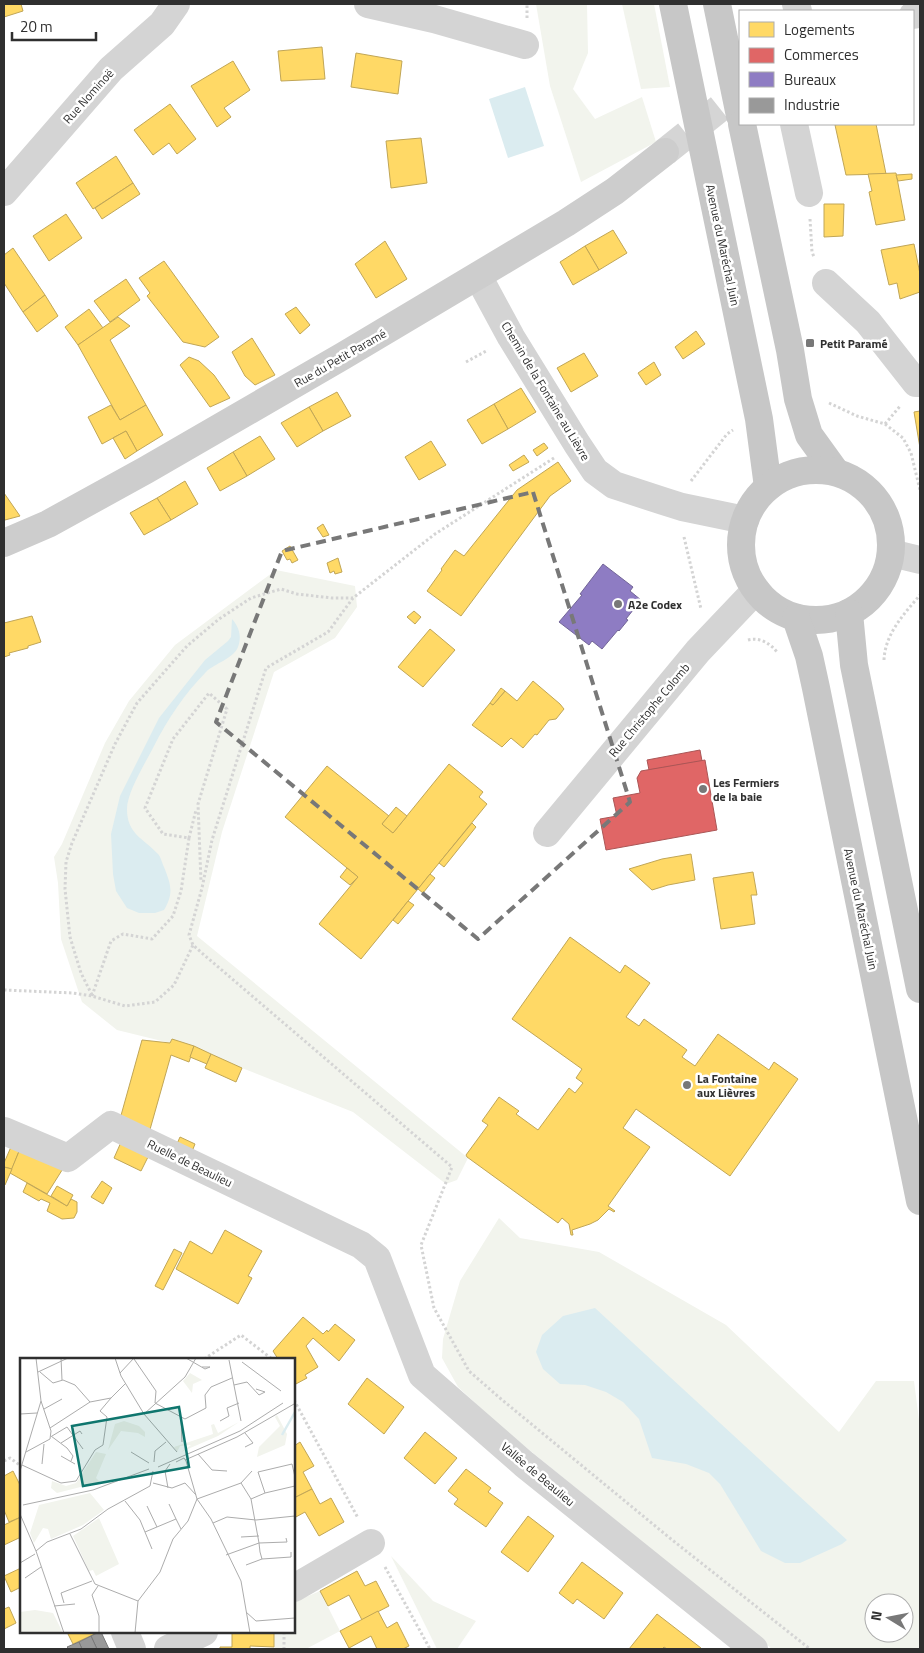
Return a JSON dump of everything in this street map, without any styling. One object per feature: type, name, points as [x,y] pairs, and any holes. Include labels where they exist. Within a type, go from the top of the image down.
[{"type":"main road","name":"Avenue du Maréchal Juin","points":[[673,4],[759,419],[768,486]]},
{"type":"main road","points":[[717,4],[739,111]]},
{"type":"main road","points":[[742,125],[790,350],[798,399],[809,434],[834,471]]},
{"type":"main road","points":[[817,469],[834,471],[851,477],[867,488],[879,501],[892,535],[887,572],[878,589],[865,603],[849,613],[832,619],[814,621],[796,618],[774,607],[756,590],[748,578],[743,564],[741,549],[745,520],[754,502],[768,486],[782,477],[799,471],[817,469]]},
{"type":"main road","points":[[849,613],[854,665],[920,989]]},
{"type":"main road","name":"Avenue du Maréchal Juin","points":[[796,618],[809,656],[816,688],[920,1201]]},
{"type":"street","name":"Rue Nominoë","points":[[4,192],[111,69],[162,24],[176,4]]},
{"type":"street","points":[[368,4],[434,19],[525,45]]},
{"type":"street","points":[[794,125],[809,193]]},
{"type":"street","name":"Rue du Petit Paramé","points":[[4,543],[48,524],[146,470],[478,276],[615,191],[664,152]]},
{"type":"street","name":"Chemin de la Fontaine au Lièvre","points":[[478,276],[511,337],[595,471],[614,485],[682,507],[745,520]]},
{"type":"street","points":[[826,282],[868,322],[916,383],[920,383]]},
{"type":"street","points":[[891,553],[920,560]]},
{"type":"street","name":"Rue Christophe Colomb","points":[[547,834],[712,636],[756,590]]},
{"type":"street","name":"Ruelle de Beaulieu","points":[[4,1131],[68,1158],[111,1125],[361,1245],[377,1258]]},
{"type":"street","name":"Vallée de Beaulieu","points":[[377,1258],[422,1375],[524,1464],[754,1649]]},
{"type":"street","points":[[295,1587],[371,1543]]},
{"type":"street","points":[[125,1633],[132,1649]]},
{"type":"street","points":[[168,1649],[202,1633]]},
{"type":"path","points":[[809,193],[812,252],[820,276],[826,282]]},
{"type":"path","points":[[798,399],[813,395],[857,416],[885,424],[903,438],[911,453],[920,490]]},
{"type":"path","points":[[759,419],[743,423],[728,434],[691,481],[679,520],[687,545],[704,628],[722,644],[728,646],[752,639],[761,640],[770,644],[776,650],[779,657]]},
{"type":"path","points":[[577,444],[435,534],[353,598],[328,632],[266,668],[212,840],[202,888],[189,935],[193,945],[452,1167],[421,1245],[434,1308],[469,1371],[671,1539],[810,1649]]},
{"type":"path","points":[[92,996],[81,973],[70,938],[65,889],[66,862],[115,744],[137,703],[187,646],[219,619],[251,598],[280,589],[297,594],[353,598]]},
{"type":"path","points":[[854,665],[869,660],[884,648],[894,627],[920,595]]},
{"type":"path","points":[[92,996],[111,941],[123,934],[152,939],[173,916],[181,891],[189,838],[227,709],[209,693],[173,739],[145,808],[163,834],[189,838]]},
{"type":"path","points":[[198,804],[202,888]]},
{"type":"path","points":[[4,990],[72,993],[92,996],[125,1006],[155,1002],[174,985],[193,945]]},
{"type":"path","points":[[205,1358],[241,1334],[271,1358]]},
{"type":"path","points":[[4,1461],[10,1458],[20,1465]]},
{"type":"path","points":[[284,1633],[284,1649]]},
{"type":"highlighted area","points":[[533,492],[630,802],[478,939],[216,722],[282,551]]},
{"type":"shaded area","points":[[536,4],[587,4],[588,53],[573,89],[595,119],[642,97],[656,142],[581,182],[550,86]]},
{"type":"shaded area","points":[[622,4],[654,4],[670,87],[641,89]]},
{"type":"shaded area","points":[[525,87],[544,146],[508,158],[489,99]]},
{"type":"shaded area","points":[[276,570],[355,586],[357,607],[335,638],[274,672],[222,832],[197,936],[468,1158],[457,1180],[446,1184],[353,1112],[242,1068],[194,1046],[170,1043],[117,1030],[82,1002],[61,939],[58,883],[54,857],[62,844],[105,743],[129,701],[175,645]]},
{"type":"shaded area","points":[[232,619],[239,632],[240,639],[236,651],[206,672],[184,698],[159,736],[130,794],[127,809],[130,824],[137,835],[161,858],[170,889],[169,899],[164,910],[155,913],[139,913],[127,908],[116,891],[113,874],[111,834],[120,796],[159,718],[205,660],[231,637]]},
{"type":"shaded area","points":[[499,1218],[520,1238],[599,1252],[726,1325],[839,1432],[876,1381],[914,1381],[920,1428],[920,1649],[772,1649],[499,1425],[458,1387],[442,1358],[443,1339],[460,1281]]},
{"type":"shaded area","points":[[595,1308],[847,1540],[800,1563],[785,1563],[761,1551],[720,1484],[709,1473],[686,1464],[652,1458],[639,1419],[623,1402],[606,1392],[585,1385],[560,1384],[543,1369],[536,1352],[542,1335],[563,1316]]},
{"type":"shaded area","points":[[391,1556],[433,1601],[476,1621],[457,1649],[437,1649]]},
{"type":"shaded area","points":[[320,1591],[340,1631],[306,1649],[274,1649],[274,1633],[295,1633],[295,1602]]},
{"type":"building: Logements","points":[[4,4],[21,4],[23,11],[4,17]]},
{"type":"building: Logements","points":[[322,47],[325,79],[281,81],[278,51]]},
{"type":"building: Logements","points":[[356,53],[402,61],[398,94],[351,87]]},
{"type":"building: Logements","points":[[233,61],[250,90],[224,108],[231,117],[217,127],[191,86]]},
{"type":"building: Logements","points":[[170,104],[196,139],[177,154],[169,143],[153,155],[134,130]]},
{"type":"building: Logements","points":[[835,125],[876,125],[886,174],[846,175]]},
{"type":"building: Logements","points":[[421,138],[427,183],[391,188],[386,141]]},
{"type":"building: Logements","points":[[116,156],[133,183],[93,209],[76,183]]},
{"type":"building: Logements","points":[[896,173],[905,220],[876,225],[869,192],[872,191],[868,174]]},
{"type":"building: Logements","points":[[912,174],[912,179],[898,181],[896,175]]},
{"type":"building: Logements","points":[[133,183],[140,194],[102,219],[95,208]]},
{"type":"building: Logements","points":[[824,204],[844,204],[843,236],[824,237]]},
{"type":"building: Logements","points":[[66,214],[82,238],[49,261],[33,236]]},
{"type":"building: Logements","points":[[613,230],[627,253],[599,270],[585,246]]},
{"type":"building: Logements","points":[[385,241],[407,279],[376,298],[355,264]]},
{"type":"building: Logements","points":[[914,244],[920,274],[920,292],[900,299],[897,283],[889,285],[881,250]]},
{"type":"building: Logements","points":[[585,246],[599,270],[573,285],[560,262]]},
{"type":"building: Logements","points":[[13,248],[45,295],[23,312],[4,283],[4,255]]},
{"type":"building: Logements","points":[[164,261],[219,337],[205,347],[183,342],[147,296],[150,293],[139,278]]},
{"type":"building: Logements","points":[[126,279],[140,300],[110,322],[94,301]]},
{"type":"building: Logements","points":[[45,295],[58,316],[37,332],[23,312]]},
{"type":"building: Logements","points":[[296,307],[310,325],[300,334],[285,314]]},
{"type":"building: Logements","points":[[89,309],[103,328],[78,345],[65,327]]},
{"type":"building: Logements","points":[[118,317],[130,326],[110,340],[146,405],[120,420],[78,345]]},
{"type":"building: Logements","points":[[696,331],[705,344],[683,359],[675,347]]},
{"type":"building: Logements","points":[[252,338],[275,375],[255,385],[245,376],[232,352]]},
{"type":"building: Logements","points":[[584,353],[598,376],[571,392],[557,368]]},
{"type":"building: Logements","points":[[189,357],[199,361],[214,375],[230,398],[210,407],[180,365]]},
{"type":"building: Logements","points":[[654,362],[661,375],[646,385],[638,373]]},
{"type":"building: Logements","points":[[521,388],[536,412],[508,429],[494,404]]},
{"type":"building: Logements","points":[[337,392],[351,416],[323,431],[309,407]]},
{"type":"building: Logements","points":[[494,404],[508,429],[482,444],[467,420]]},
{"type":"building: Logements","points":[[111,405],[120,420],[146,405],[163,435],[137,451],[126,431],[102,444],[88,417]]},
{"type":"building: Logements","points":[[309,407],[323,431],[297,447],[281,423]]},
{"type":"building: Logements","points":[[920,411],[920,448],[914,412]]},
{"type":"building: Logements","points":[[126,431],[137,451],[125,459],[113,438]]},
{"type":"building: Logements","points":[[260,436],[275,459],[247,476],[233,452]]},
{"type":"building: Logements","points":[[431,441],[446,465],[419,480],[405,457]]},
{"type":"building: Logements","points":[[544,443],[548,448],[537,456],[533,450]]},
{"type":"building: Logements","points":[[233,452],[247,476],[220,491],[207,468]]},
{"type":"building: Logements","points":[[524,455],[529,462],[513,471],[509,465]]},
{"type":"building: Logements","points":[[558,462],[571,481],[550,496],[461,616],[427,591],[455,550],[464,556],[517,490]]},
{"type":"building: Logements","points":[[185,481],[198,504],[171,520],[157,498]]},
{"type":"building: Logements","points":[[4,493],[20,516],[5,520]]},
{"type":"building: Logements","points":[[157,498],[171,520],[144,535],[130,513]]},
{"type":"building: Logements","points":[[323,524],[329,535],[323,537],[317,528]]},
{"type":"building: Logements","points":[[290,546],[298,560],[292,563],[290,559],[287,560],[282,551]]},
{"type":"building: Logements","points":[[338,558],[342,572],[335,574],[334,571],[330,573],[327,563]]},
{"type":"building: Logements","points":[[414,611],[421,617],[415,624],[407,617]]},
{"type":"building: Logements","points":[[32,616],[41,642],[9,653],[10,655],[4,657],[4,623]]},
{"type":"building: Logements","points":[[430,629],[455,650],[423,687],[398,667]]},
{"type":"building: Logements","points":[[533,681],[564,709],[556,719],[549,720],[523,748],[511,738],[502,747],[472,725],[490,703],[493,705],[505,691],[517,701]]},
{"type":"building: Logements","points":[[501,688],[505,691],[493,705],[490,703]]},
{"type":"building: Logements","points":[[449,764],[483,792],[479,797],[487,804],[361,959],[319,924],[358,877],[285,817],[327,766],[389,816],[382,824],[393,833]]},
{"type":"building: Logements","points":[[396,807],[407,816],[393,833],[382,824]]},
{"type":"building: Logements","points":[[472,823],[476,827],[444,867],[439,863]]},
{"type":"building: Logements","points":[[691,854],[695,880],[652,890],[629,869],[662,859]]},
{"type":"building: Logements","points":[[347,868],[358,877],[350,885],[340,877]]},
{"type":"building: Logements","points":[[753,872],[757,895],[751,895],[755,924],[721,929],[713,878]]},
{"type":"building: Logements","points":[[430,874],[435,878],[423,893],[418,889]]},
{"type":"building: Logements","points":[[408,901],[414,905],[398,924],[393,920]]},
{"type":"building: Logements","name":"La Fontaine aux Lièvres","points":[[570,937],[620,973],[625,965],[650,983],[626,1017],[639,1026],[644,1019],[687,1050],[682,1057],[695,1066],[718,1034],[769,1070],[774,1062],[798,1079],[730,1176],[636,1109],[623,1128],[650,1147],[608,1206],[615,1211],[609,1209],[598,1220],[572,1230],[573,1235],[571,1235],[569,1224],[562,1218],[558,1223],[466,1155],[488,1125],[482,1121],[499,1097],[519,1111],[516,1114],[538,1130],[569,1088],[575,1093],[583,1083],[576,1078],[582,1069],[512,1019]]},
{"type":"building: Logements","points":[[172,1039],[194,1046],[189,1062],[171,1055],[149,1133],[120,1119],[142,1040],[170,1043]]},
{"type":"building: Logements","points":[[194,1046],[211,1054],[207,1064],[190,1057]]},
{"type":"building: Logements","points":[[211,1054],[242,1068],[236,1082],[205,1068]]},
{"type":"building: Logements","points":[[180,1137],[195,1144],[191,1154],[176,1146]]},
{"type":"building: Logements","points":[[14,1140],[22,1144],[12,1169],[4,1167],[4,1163]]},
{"type":"building: Logements","points":[[122,1140],[150,1153],[141,1171],[114,1158]]},
{"type":"building: Logements","points":[[22,1144],[64,1167],[47,1194],[10,1173]]},
{"type":"building: Logements","points":[[4,1167],[12,1169],[5,1185],[4,1184]]},
{"type":"building: Logements","points":[[102,1181],[112,1188],[103,1204],[91,1197]]},
{"type":"building: Logements","points":[[27,1183],[67,1206],[71,1199],[77,1202],[77,1212],[74,1218],[62,1219],[47,1211],[50,1203],[41,1199],[39,1201],[23,1192]]},
{"type":"building: Logements","points":[[57,1186],[73,1195],[67,1206],[51,1196]]},
{"type":"building: Logements","points":[[225,1230],[262,1251],[248,1276],[252,1278],[238,1304],[176,1269],[190,1241],[212,1254]]},
{"type":"building: Logements","points":[[174,1249],[182,1253],[163,1290],[155,1286]]},
{"type":"building: Logements","points":[[303,1317],[323,1334],[327,1330],[328,1332],[335,1324],[355,1340],[339,1361],[313,1338],[306,1346],[318,1367],[305,1375],[307,1378],[295,1384],[295,1358],[277,1358],[273,1351]]},
{"type":"building: Logements","points":[[367,1378],[404,1407],[384,1434],[348,1404]]},
{"type":"building: Logements","points":[[425,1432],[457,1458],[435,1484],[404,1458]]},
{"type":"building: Logements","points":[[300,1442],[314,1466],[303,1472],[312,1489],[295,1498],[295,1445]]},
{"type":"building: Logements","points":[[466,1469],[491,1488],[488,1492],[503,1503],[486,1527],[454,1504],[458,1499],[448,1491]]},
{"type":"building: Logements","points":[[13,1471],[20,1485],[20,1517],[9,1522],[4,1510],[4,1476]]},
{"type":"building: Logements","points":[[312,1489],[320,1504],[331,1498],[344,1522],[319,1536],[305,1512],[295,1517],[295,1498]]},
{"type":"building: Logements","points":[[528,1516],[554,1536],[528,1572],[501,1552]]},
{"type":"building: Logements","points":[[20,1517],[20,1537],[4,1545],[4,1525]]},
{"type":"building: Logements","points":[[582,1562],[623,1593],[604,1619],[577,1599],[573,1604],[559,1593]]},
{"type":"building: Logements","points":[[20,1568],[20,1588],[11,1592],[4,1576]]},
{"type":"building: Logements","points":[[357,1571],[365,1586],[376,1581],[389,1606],[362,1620],[349,1595],[328,1606],[320,1591]]},
{"type":"building: Logements","points":[[9,1607],[16,1623],[4,1629],[4,1609]]},
{"type":"building: Logements","points":[[378,1611],[387,1628],[397,1622],[409,1646],[403,1649],[377,1649],[371,1636],[349,1648],[340,1631]]},
{"type":"building: Logements","points":[[657,1614],[701,1648],[667,1649],[664,1647],[662,1649],[629,1649]]},
{"type":"building: Logements","points":[[68,1633],[97,1633],[73,1644]]},
{"type":"building: Logements","points":[[232,1633],[274,1633],[274,1647],[250,1646],[250,1649],[220,1649],[220,1647],[232,1647]]},
{"type":"building: Commerces","points":[[700,750],[702,761],[649,770],[647,760]]},
{"type":"building: Commerces","points":[[705,760],[717,830],[606,850],[600,819],[617,816],[613,798],[640,793],[637,778],[641,771]]},
{"type":"building: Bureaux","points":[[603,564],[633,587],[630,591],[641,600],[626,619],[628,620],[602,649],[592,641],[589,645],[559,622],[582,595],[580,594]]},
{"type":"building: Industrie","points":[[101,1633],[109,1649],[97,1649],[91,1636]]},
{"type":"building: Industrie","points":[[91,1636],[97,1649],[82,1649],[79,1642]]},
{"type":"building: Industrie","points":[[79,1642],[82,1649],[69,1649],[67,1647]]},
{"type":"tunnel","points":[[665,152],[739,93]]},
{"type":"place","name":"Petit Paramé","points":[[810,343]]},
{"type":"place","name":"A2e Codex","points":[[618,604]]},
{"type":"place","name":"Les Fermiers de la baie","points":[[703,789]]},
{"type":"place","name":"La Fontaine aux Lièvres","points":[[687,1085]]}]
